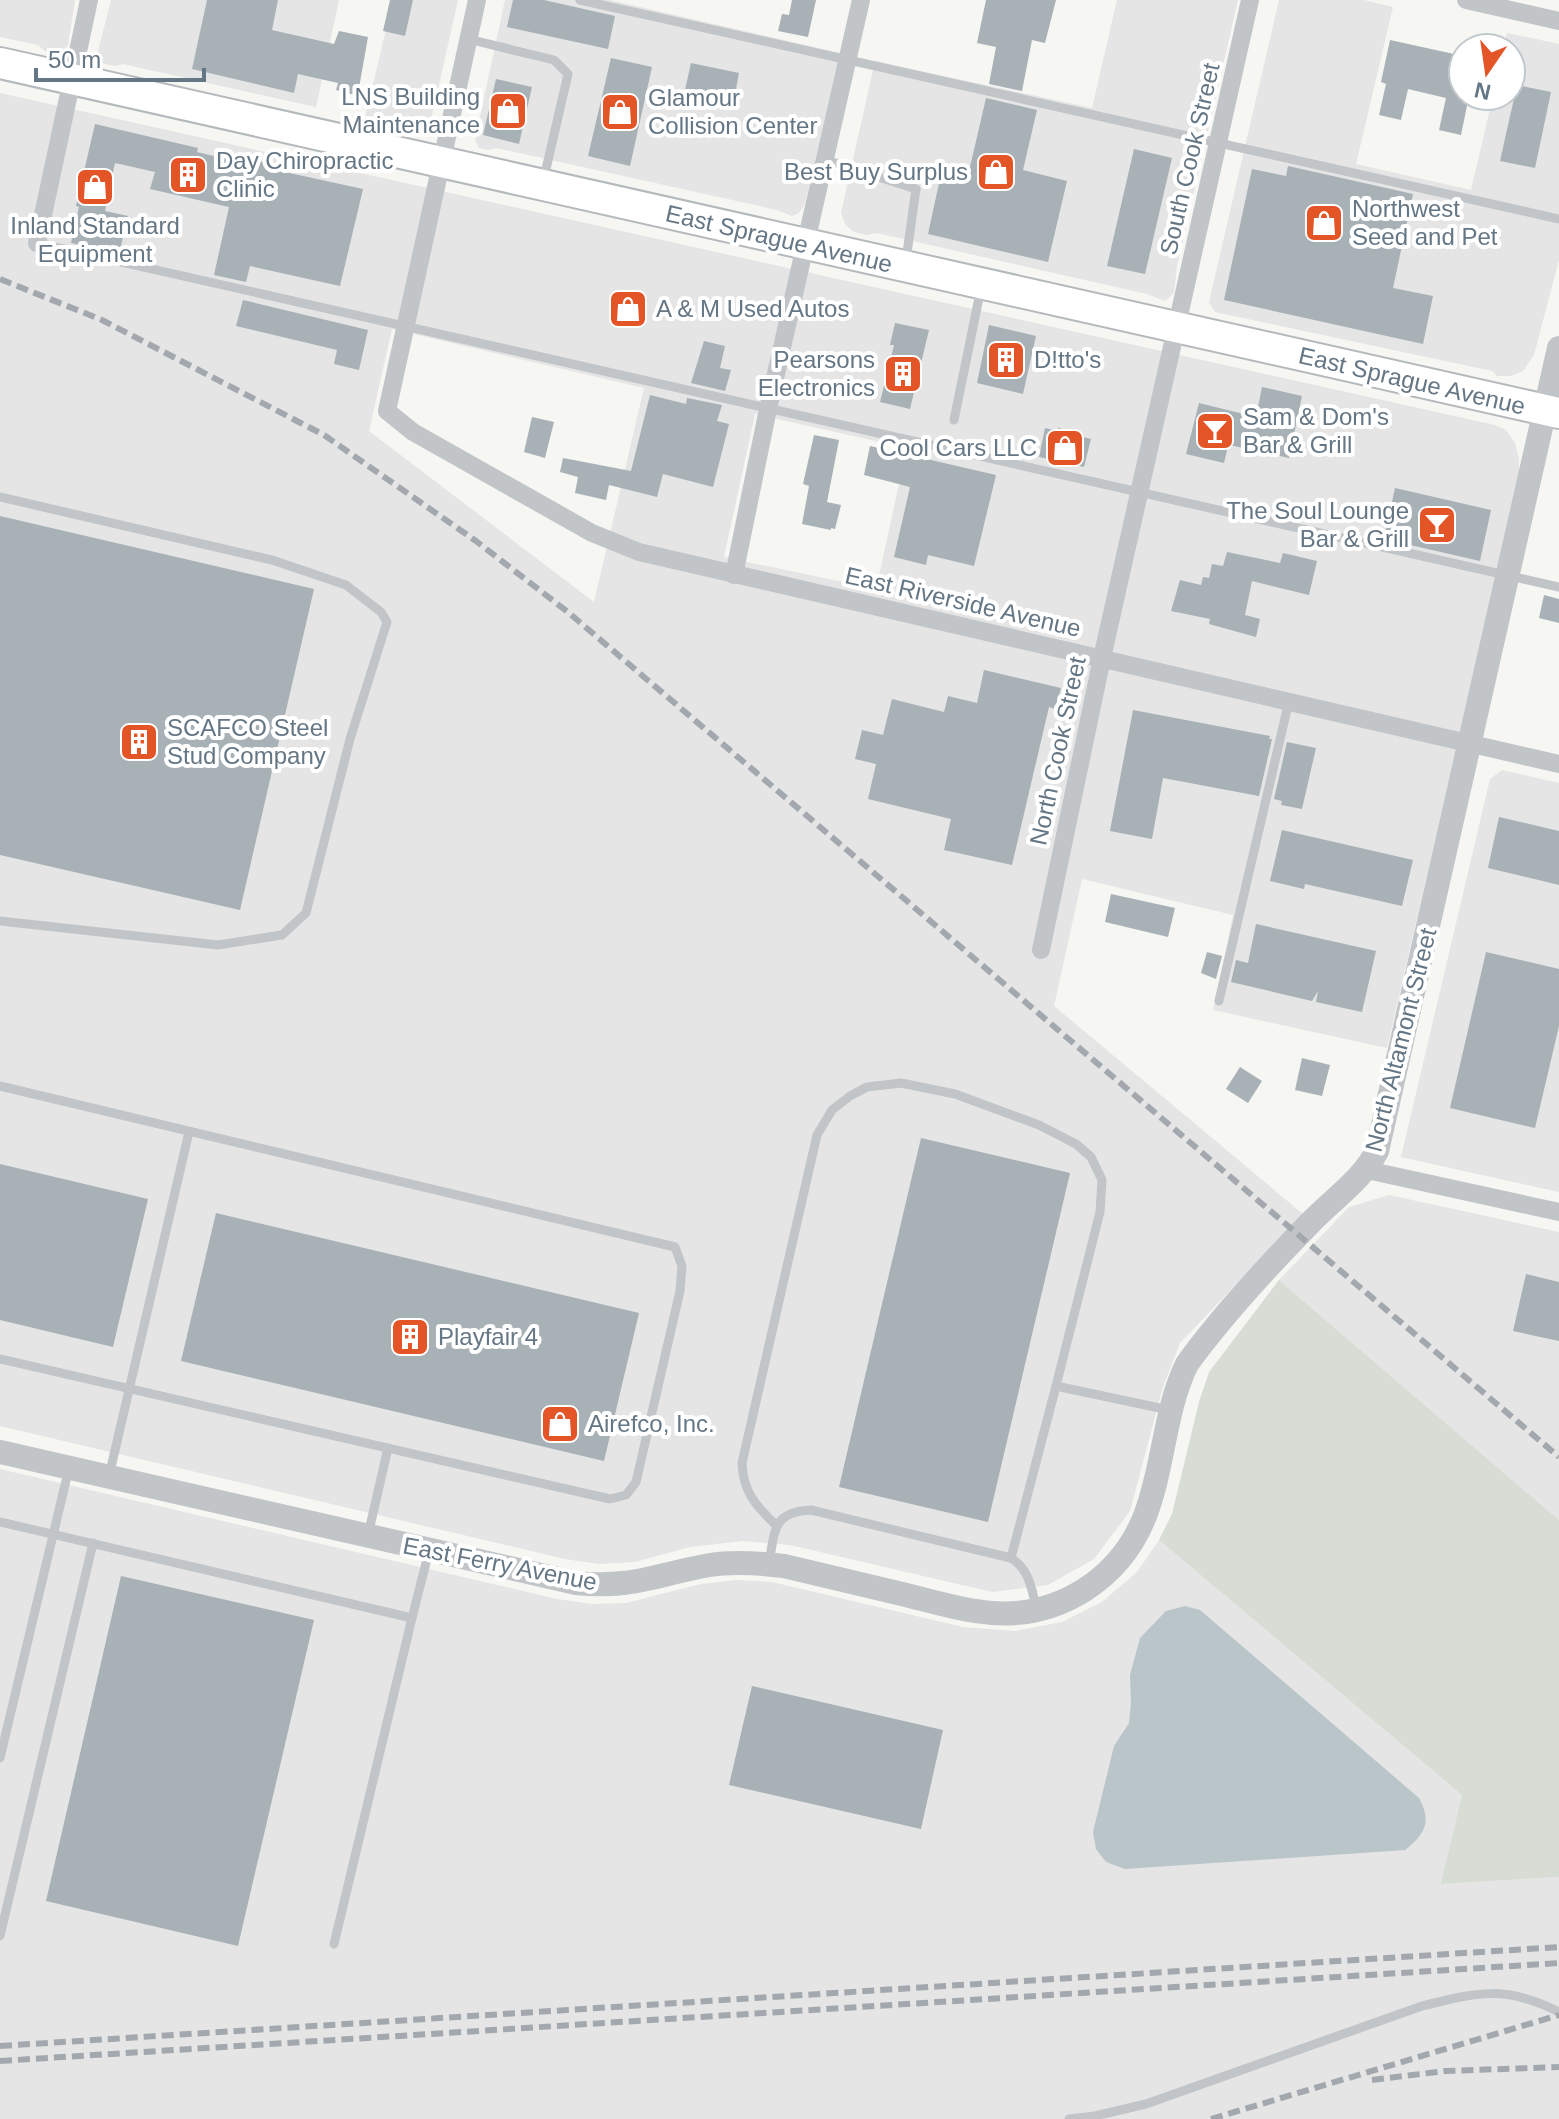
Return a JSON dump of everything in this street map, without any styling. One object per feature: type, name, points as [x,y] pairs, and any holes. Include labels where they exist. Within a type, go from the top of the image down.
[{"type":"main road","name":"East Sprague Avenue","points":[[0,63],[1552,412]]},
{"type":"street","points":[[37,243],[89,0]]},
{"type":"street","points":[[405,326],[477,0]]},
{"type":"street","points":[[734,575],[768,409],[861,0]]},
{"type":"street","name":"South Cook Street","points":[[1176,328],[1250,0]]},
{"type":"street","points":[[1466,0],[1559,21]]},
{"type":"street","name":"East Riverside Avenue","points":[[405,326],[387,411],[413,432],[592,533],[639,552],[1559,764]]},
{"type":"street","name":"North Cook Street","points":[[1041,950],[1176,328]]},
{"type":"street","name":"North Altamont Street","points":[[1093,1585],[1123,1556],[1143,1520],[1151,1500],[1182,1375],[1197,1351],[1292,1241],[1367,1170],[1377,1151],[1508,575],[1552,412],[1559,348]]},
{"type":"street","points":[[1367,1170],[1559,1212]]},
{"type":"street","name":"East Ferry Avenue","points":[[0,1452],[552,1580],[605,1586],[640,1582],[713,1564],[768,1564],[972,1611],[1007,1614],[1054,1606],[1093,1585]]},
{"type":"lane","points":[[580,0],[1559,219]]},
{"type":"lane","points":[[468,39],[554,60],[568,74],[542,185]]},
{"type":"lane","points":[[826,160],[916,189],[905,267]]},
{"type":"lane","points":[[37,243],[1559,587]]},
{"type":"lane","points":[[954,420],[981,284]]},
{"type":"lane","points":[[0,497],[272,560],[346,585],[381,612],[387,622],[350,739],[306,913],[282,935],[218,945],[0,921]]},
{"type":"lane","points":[[1219,1001],[1289,701]]},
{"type":"lane","points":[[776,1525],[756,1506],[748,1493],[742,1463],[817,1135],[832,1110],[850,1096],[867,1087],[901,1083],[955,1094],[1039,1125],[1076,1144],[1091,1157],[1102,1180],[1100,1212],[1011,1558]]},
{"type":"lane","points":[[0,1086],[675,1247],[682,1266],[680,1291],[636,1482],[626,1495],[610,1499],[0,1359]]},
{"type":"lane","points":[[109,1477],[189,1132]]},
{"type":"lane","points":[[1056,1386],[1172,1410]]},
{"type":"lane","points":[[368,1537],[388,1448]]},
{"type":"lane","points":[[0,1758],[69,1468]]},
{"type":"lane","points":[[768,1564],[776,1525],[784,1516],[811,1510],[1011,1558],[1026,1571],[1037,1610]]},
{"type":"lane","points":[[0,1522],[412,1618]]},
{"type":"lane","points":[[0,1936],[93,1543]]},
{"type":"lane","points":[[334,1944],[429,1551]]},
{"type":"lane","points":[[1069,2119],[1146,2104],[1408,2011],[1465,1995],[1498,1992],[1533,1999],[1559,2012]]},
{"type":"shaded area","points":[[0,0],[75,0],[68,45],[60,54],[45,51],[38,45],[0,37]]},
{"type":"shaded area","points":[[111,0],[339,0],[316,107],[123,64],[101,63],[97,55]]},
{"type":"shaded area","points":[[393,0],[458,0],[429,129],[421,135],[413,134],[404,127],[365,118]]},
{"type":"shaded area","points":[[505,0],[610,0],[840,53],[805,203],[799,213],[792,216],[777,210],[497,148],[479,148],[475,140]]},
{"type":"shaded area","points":[[1117,0],[1238,0],[1177,266],[1174,293],[1165,301],[1147,294],[877,233],[867,235],[854,232],[845,224],[841,213],[875,61],[1092,108]]},
{"type":"shaded area","points":[[1279,0],[1364,0],[1393,7],[1356,164],[1471,190],[1489,112],[1527,112],[1527,37],[1559,44],[1559,260],[1534,355],[1523,371],[1511,376],[1497,376],[1492,371],[1215,312],[1209,302]]},
{"type":"shaded area","points":[[0,93],[1495,425],[1506,430],[1515,443],[1519,476],[1387,1048],[1213,1010],[1233,915],[1082,879],[1054,1006],[1303,1214],[1180,1343],[1163,1387],[1130,1511],[1094,1559],[1048,1585],[992,1592],[790,1545],[743,1541],[690,1547],[635,1562],[599,1564],[565,1559],[0,1426]],"holes":[[[392,329],[644,388],[594,602],[369,431]],[[755,414],[907,448],[876,589],[724,557]]]},
{"type":"shaded area","points":[[1502,770],[1559,783],[1559,1192],[1401,1157],[1490,779]]},
{"type":"shaded area","points":[[1389,1195],[1559,1232],[1559,1520],[1279,1280],[1349,1207]]},
{"type":"shaded area","points":[[1279,1280],[1559,1520],[1559,1877],[1441,1884],[1462,1795],[1159,1540],[1172,1514],[1209,1372]]},
{"type":"shaded area","points":[[0,1469],[557,1599],[592,1604],[626,1603],[701,1584],[736,1580],[772,1582],[963,1627],[1015,1631],[1062,1622],[1102,1602],[1137,1572],[1159,1540],[1462,1795],[1442,1884],[1559,1877],[1559,2119],[0,2119]]},
{"type":"shaded area","points":[[1185,1606],[1200,1610],[1419,1798],[1426,1821],[1422,1833],[1412,1844],[1405,1850],[1125,1869],[1106,1862],[1096,1849],[1093,1832],[1114,1746],[1129,1723],[1130,1675],[1140,1638],[1166,1611]]},
{"type":"building","points":[[207,0],[278,0],[272,30],[334,44],[339,31],[368,37],[355,95],[336,90],[338,83],[298,74],[294,93],[192,69]]},
{"type":"building","points":[[390,0],[413,0],[405,36],[383,31]]},
{"type":"building","points":[[513,0],[544,0],[615,16],[608,49],[507,27]]},
{"type":"building","points":[[792,0],[816,0],[808,37],[778,31],[782,14],[789,15]]},
{"type":"building","points":[[986,0],[1056,0],[1045,43],[1032,40],[1022,91],[989,84],[996,47],[977,43]]},
{"type":"building","points":[[1390,40],[1447,52],[1447,112],[1466,112],[1461,135],[1439,130],[1446,98],[1408,89],[1401,120],[1379,115],[1386,84],[1381,82]]},
{"type":"building","name":"Glamour Collision Center","points":[[611,58],[652,67],[630,166],[588,156]]},
{"type":"building","points":[[691,63],[739,73],[734,100],[685,90]]},
{"type":"building","name":"LNS Building Maintenance","points":[[496,79],[532,87],[519,144],[483,135]]},
{"type":"building","points":[[1527,87],[1551,92],[1535,168],[1500,161],[1511,112],[1527,112]]},
{"type":"building","name":"Best Buy Surplus","points":[[986,98],[1037,110],[1023,170],[1067,181],[1048,262],[928,234],[941,174],[967,180]]},
{"type":"building","points":[[95,124],[198,148],[197,152],[239,162],[240,157],[273,164],[271,169],[363,189],[340,286],[250,266],[246,282],[214,275],[229,207],[150,189],[155,172],[115,163],[105,211],[128,216],[119,254],[71,243],[79,207],[76,206]]},
{"type":"building","points":[[1134,149],[1172,158],[1145,274],[1107,266]]},
{"type":"building","name":"Northwest Seed and Pet","points":[[1288,166],[1413,194],[1393,288],[1433,296],[1423,344],[1224,300],[1252,169],[1286,176]]},
{"type":"building","points":[[243,300],[368,330],[359,370],[334,364],[337,350],[236,326]]},
{"type":"building","name":"Pearsons Electronics","points":[[895,323],[929,330],[910,409],[880,402],[894,345],[890,345]]},
{"type":"building","name":"D!tto's","points":[[989,325],[1036,336],[1023,394],[977,383]]},
{"type":"building","points":[[704,341],[725,346],[720,368],[731,370],[725,391],[691,383]]},
{"type":"building","points":[[1262,387],[1302,396],[1289,458],[1234,446],[1228,446],[1224,463],[1186,454],[1199,403],[1256,417]]},
{"type":"building","points":[[650,395],[686,404],[687,398],[722,405],[717,421],[729,424],[713,487],[663,474],[657,497],[609,485],[606,500],[575,493],[578,477],[560,472],[563,458],[631,471]]},
{"type":"building","points":[[532,417],[554,422],[545,458],[524,452]]},
{"type":"building","name":"Cool Cars LLC","points":[[1045,428],[1080,433],[1079,436],[1091,439],[1084,467],[1039,457]]},
{"type":"building","points":[[814,435],[839,440],[827,502],[841,505],[835,529],[831,530],[802,524],[809,486],[803,484]]},
{"type":"building","points":[[870,446],[996,475],[974,566],[928,555],[926,565],[894,557],[910,487],[864,475]]},
{"type":"building","name":"The Soul Lounge Bar & Grill","points":[[1395,488],[1491,510],[1480,561],[1384,539]]},
{"type":"building","name":"SCAFCO Steel Stud Company","points":[[0,516],[314,589],[240,910],[0,855]]},
{"type":"building","points":[[1227,552],[1280,563],[1283,553],[1317,561],[1309,595],[1252,581],[1245,615],[1260,619],[1256,637],[1209,624],[1210,619],[1171,611],[1180,580],[1201,585],[1203,577],[1209,578],[1212,564],[1223,566]]},
{"type":"building","points":[[1544,595],[1559,599],[1559,623],[1539,618]]},
{"type":"building","points":[[984,670],[1061,688],[1055,709],[1049,707],[1012,865],[944,850],[951,819],[868,799],[876,764],[855,759],[862,730],[883,735],[892,699],[944,712],[948,696],[977,703]]},
{"type":"building","points":[[1133,710],[1270,736],[1269,739],[1272,739],[1259,796],[1163,778],[1152,839],[1110,831]]},
{"type":"building","points":[[1287,742],[1316,748],[1302,809],[1281,805],[1282,801],[1274,799]]},
{"type":"building","points":[[1499,817],[1559,831],[1559,885],[1488,868]]},
{"type":"building","points":[[1282,830],[1413,860],[1402,906],[1305,884],[1304,889],[1270,881]]},
{"type":"building","points":[[1111,894],[1175,908],[1168,937],[1105,922]]},
{"type":"building","points":[[1256,924],[1376,951],[1362,1012],[1316,1002],[1318,991],[1312,1001],[1231,982],[1236,960],[1248,963]]},
{"type":"building","points":[[1207,952],[1222,956],[1216,979],[1201,973]]},
{"type":"building","points":[[1486,952],[1559,969],[1559,1026],[1535,1128],[1450,1108]]},
{"type":"building","points":[[1302,1058],[1330,1065],[1322,1096],[1295,1090]]},
{"type":"building","points":[[1240,1067],[1262,1081],[1248,1103],[1226,1089]]},
{"type":"building","points":[[921,1138],[1070,1173],[988,1522],[839,1487]]},
{"type":"building","points":[[0,1164],[148,1199],[113,1347],[0,1320]]},
{"type":"building","name":"Playfair 4","points":[[216,1213],[639,1313],[604,1461],[181,1361]]},
{"type":"building","points":[[1526,1274],[1559,1282],[1559,1341],[1513,1331]]},
{"type":"building","points":[[121,1576],[314,1620],[238,1946],[46,1901]]},
{"type":"building","points":[[752,1686],[943,1730],[921,1829],[729,1785]]},
{"type":"railway","points":[[0,279],[102,320],[324,435],[476,541],[569,613],[1559,1457]]},
{"type":"railway","points":[[0,2046],[1559,1947]]},
{"type":"railway","points":[[0,2061],[1559,1963]]},
{"type":"railway","points":[[1211,2119],[1559,2015]]},
{"type":"railway","points":[[1372,2080],[1445,2071],[1559,2067]]},
{"type":"place","name":"LNS Building Maintenance","points":[[508,111]]},
{"type":"place","name":"Glamour Collision Center","points":[[620,112]]},
{"type":"place","name":"Best Buy Surplus","points":[[996,172]]},
{"type":"place","name":"Day Chiropractic Clinic","points":[[188,175]]},
{"type":"place","name":"Inland Standard Equipment","points":[[95,187]]},
{"type":"place","name":"Northwest Seed and Pet","points":[[1324,223]]},
{"type":"place","name":"A & M Used Autos","points":[[628,309]]},
{"type":"place","name":"D!tto's","points":[[1006,360]]},
{"type":"place","name":"Pearsons Electronics","points":[[903,374]]},
{"type":"place","name":"Sam & Dom's Bar & Grill","points":[[1215,431]]},
{"type":"place","name":"Cool Cars LLC","points":[[1065,448]]},
{"type":"place","name":"The Soul Lounge Bar & Grill","points":[[1437,525]]},
{"type":"place","name":"SCAFCO Steel Stud Company","points":[[139,742]]},
{"type":"place","name":"Playfair 4","points":[[410,1337]]},
{"type":"place","name":"Airefco, Inc.","points":[[560,1424]]}]
